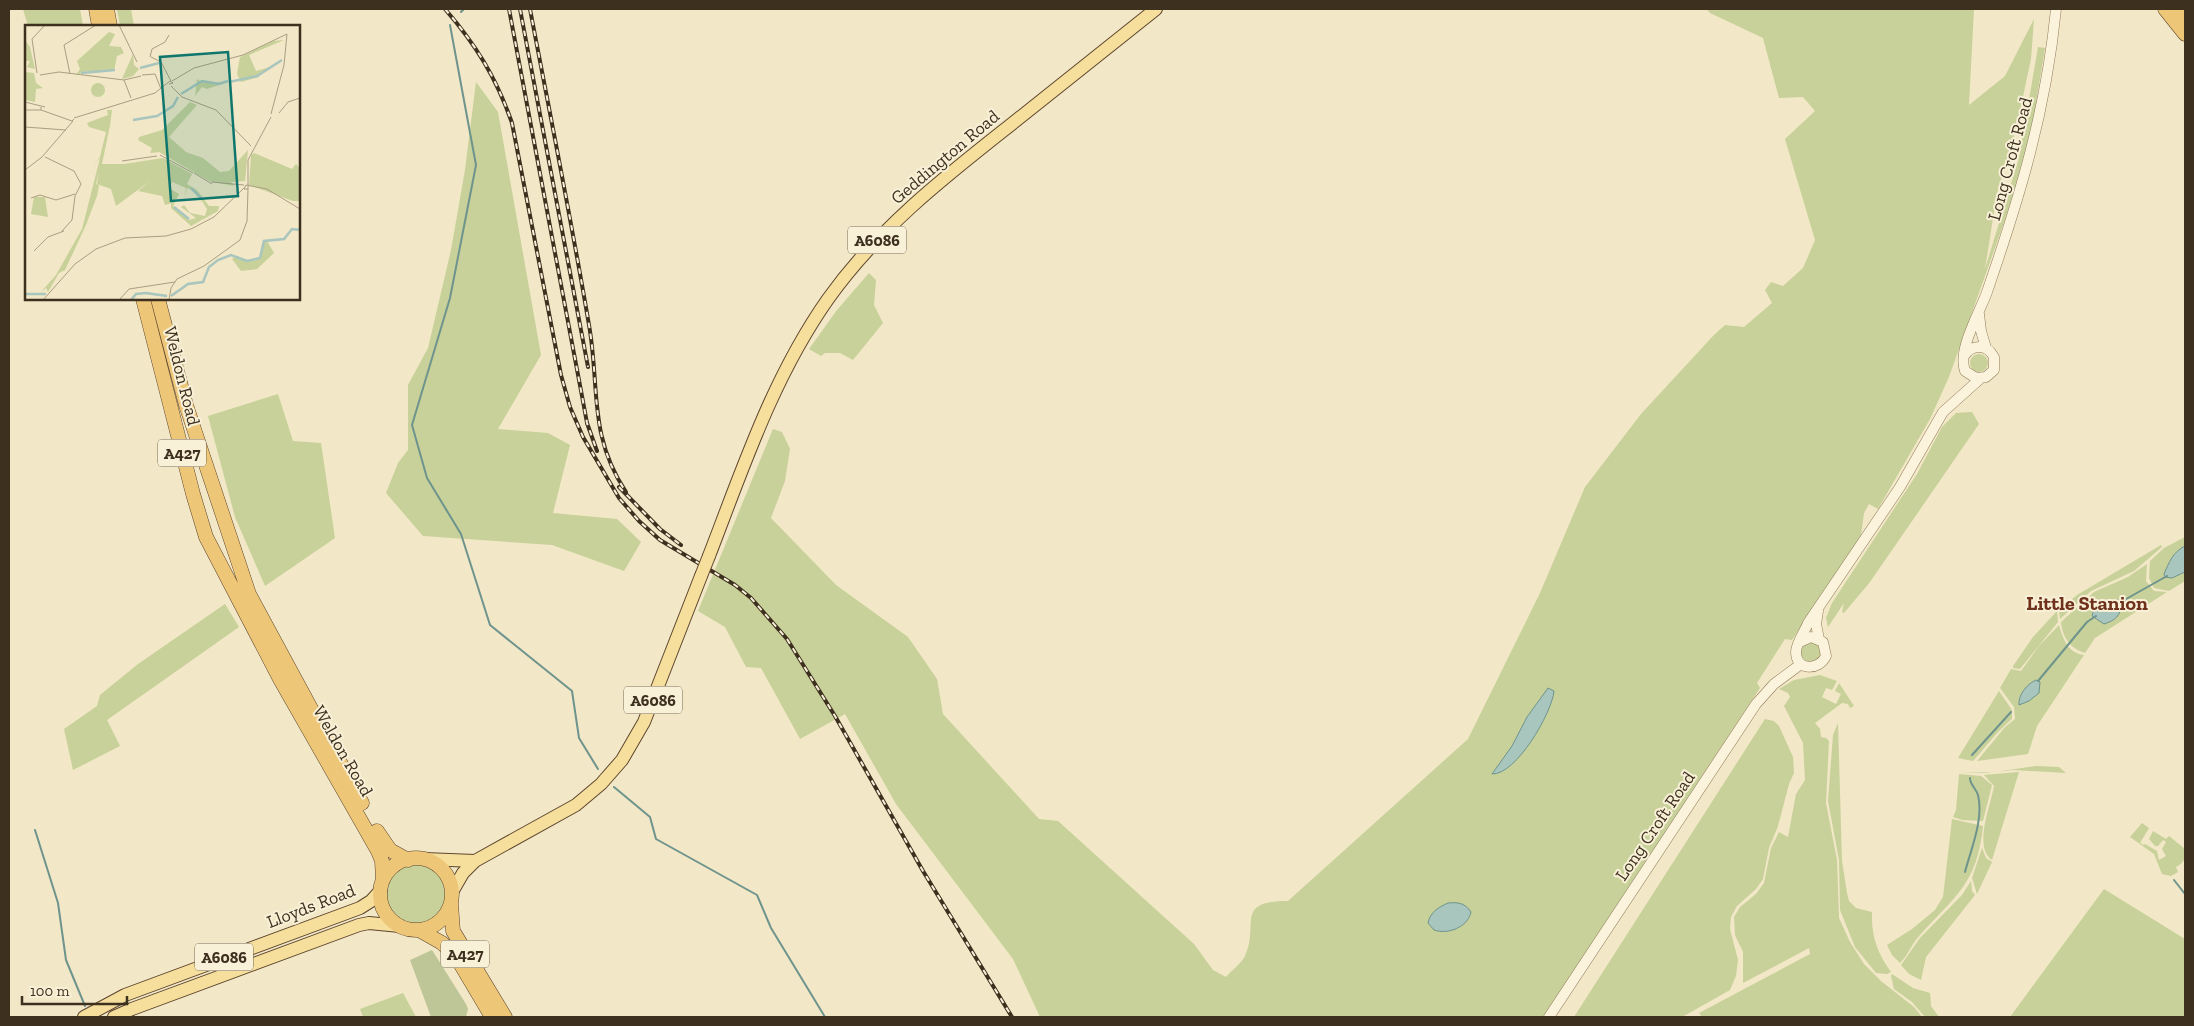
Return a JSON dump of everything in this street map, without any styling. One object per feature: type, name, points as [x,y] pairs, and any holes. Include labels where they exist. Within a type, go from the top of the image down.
[{"type":"highway","points":[[96,9],[98,25]]},
{"type":"highway","points":[[107,9],[110,25]]},
{"type":"highway","points":[[2165,9],[2185,34]]},
{"type":"highway","points":[[2179,9],[2185,17]]},
{"type":"highway","name":"Weldon Road","points":[[143,300],[192,494],[206,537],[244,598]]},
{"type":"highway","name":"Weldon Road","points":[[158,300],[186,405],[244,598]]},
{"type":"highway","name":"A427","points":[[244,598],[251,612]]},
{"type":"highway","name":"Weldon Road","points":[[251,612],[384,843],[395,854],[408,860]]},
{"type":"highway","name":"Weldon Road","points":[[251,612],[280,679],[376,847],[382,861],[382,885]]},
{"type":"highway","points":[[382,885],[389,871],[398,864],[408,860],[424,860]]},
{"type":"highway","name":"A427","points":[[424,860],[440,868],[450,883],[452,931],[505,1017]]},
{"type":"highway","name":"A427","points":[[382,885],[383,907],[387,915],[400,926],[419,930],[442,943],[457,958],[492,1017]]},
{"type":"highway","name":"A427","points":[[419,930],[436,924],[442,919],[451,898]]},
{"type":"main road","name":"Geddington Road","points":[[475,861],[576,805],[601,784],[622,760],[644,722],[756,432],[782,375],[824,306],[853,268],[908,208],[1156,9]]},
{"type":"main road","points":[[424,860],[475,861]]},
{"type":"main road","name":"A6086","points":[[451,898],[463,873],[475,861]]},
{"type":"main road","name":"Lloyds Road","points":[[84,1017],[125,995],[360,908],[371,901],[382,885]]},
{"type":"main road","name":"Lloyds Road","points":[[114,1017],[132,1008],[246,965],[359,925],[368,923],[400,926]]},
{"type":"street","name":"Long Croft Road","points":[[1964,356],[2023,184],[2048,71],[2056,9]]},
{"type":"street","name":"Long Croft Road","points":[[1979,314],[1986,348]]},
{"type":"street","points":[[1818,610],[1816,624],[1819,639],[1826,651],[1824,660],[1816,667],[1810,668],[1801,664],[1796,655],[1808,623],[1900,487],[1943,412],[1981,378],[1990,374],[1995,364],[1994,356],[1986,348],[1981,346],[1971,348],[1964,356],[1964,383],[1959,396]]},
{"type":"street","points":[[1965,371],[1972,377],[1981,378]]},
{"type":"street","points":[[1800,642],[1811,637],[1819,639]]},
{"type":"street","name":"Long Croft Road","points":[[1549,1017],[1756,704],[1774,684],[1801,664]]},
{"type":"green space","points":[[23,9],[80,9],[83,25],[28,25]]},
{"type":"green space","points":[[117,9],[131,9],[134,25],[120,25]]},
{"type":"green space","points":[[1707,9],[1974,9],[1969,105],[2005,76],[2034,19],[2031,59],[2016,129],[1997,193],[1985,269],[2019,158],[2038,47],[2045,48],[2027,158],[1949,377],[1930,419],[1878,509],[1869,504],[1864,513],[1861,535],[1792,640],[1785,639],[1757,683],[1760,688],[1543,1017],[1040,1017],[1013,959],[896,804],[845,714],[800,739],[761,668],[746,667],[725,627],[698,611],[773,429],[782,432],[790,449],[785,481],[771,518],[836,585],[908,637],[937,679],[943,714],[1039,819],[1058,821],[1194,944],[1213,970],[1226,977],[1239,965],[1245,956],[1249,945],[1254,910],[1260,905],[1271,902],[1288,901],[1468,739],[1540,593],[1585,487],[1641,414],[1713,336],[1725,325],[1744,327],[1772,303],[1765,290],[1771,282],[1783,286],[1803,268],[1815,240],[1785,139],[1815,111],[1803,97],[1779,98],[1763,38],[1710,13]]},
{"type":"green space","points":[[476,82],[498,112],[541,355],[498,429],[548,433],[570,445],[553,513],[617,519],[641,542],[624,571],[552,545],[423,536],[386,493],[398,463],[408,450],[408,385],[428,348],[451,250],[465,170]]},
{"type":"green space","points":[[869,273],[876,280],[874,305],[883,323],[853,360],[840,353],[825,353],[821,356],[809,349],[837,310]]},
{"type":"green space","points":[[1979,354],[1985,357],[1988,363],[1985,369],[1979,372],[1973,369],[1970,363],[1973,357]]},
{"type":"green space","points":[[278,394],[293,441],[321,443],[335,538],[265,586],[235,517],[208,416]]},
{"type":"green space","points":[[1972,412],[1979,424],[1870,582],[1844,613],[1842,612],[1844,603],[1828,627],[1826,618],[1832,603],[1917,474],[1942,427],[1956,413]]},
{"type":"green space","points":[[2185,537],[2185,546],[2174,554],[2164,574],[2180,575],[2185,572],[2185,581],[2169,591],[2154,588],[2149,578],[2150,561],[2164,548]]},
{"type":"green space","points":[[2161,545],[2162,547],[2134,571],[2091,591],[2060,619],[2059,610],[2077,595]]},
{"type":"green space","points":[[2147,564],[2146,581],[2154,591],[2167,592],[2095,638],[2085,653],[2071,645],[2065,637],[2061,622],[2094,592],[2128,577]],"holes":[[[2102,601],[2116,602],[2098,620],[2092,616],[2095,607]]]},
{"type":"green space","points":[[225,604],[239,627],[107,720],[120,746],[73,770],[64,729],[97,706],[100,695],[138,664]]},
{"type":"green space","points":[[2057,611],[2058,622],[2020,669],[2013,668],[2033,637]]},
{"type":"green space","points":[[2059,625],[2064,640],[2070,648],[2078,654],[2084,655],[2037,726],[2028,754],[1977,761],[2005,727],[2015,719],[2014,707],[2000,688],[2011,669],[2021,671],[2039,646]]},
{"type":"green space","points":[[1811,642],[1818,645],[1821,652],[1818,659],[1811,662],[1804,659],[1801,652],[1804,645]]},
{"type":"green space","points":[[1820,675],[1837,681],[1832,690],[1826,688],[1822,697],[1836,704],[1841,694],[1835,691],[1839,683],[1854,706],[1850,708],[1848,704],[1842,703],[1815,723],[1820,729],[1821,737],[1829,741],[1826,803],[1837,860],[1839,918],[1850,942],[1864,964],[1881,981],[1914,1007],[1922,1017],[1702,1017],[1699,1013],[1810,954],[1809,948],[1743,983],[1743,952],[1735,935],[1734,917],[1740,907],[1756,894],[1764,883],[1771,848],[1779,832],[1788,837],[1796,794],[1805,780],[1803,743],[1784,706],[1790,697],[1788,693],[1779,689],[1794,680]]},
{"type":"green space","points":[[1999,691],[2012,710],[2012,719],[1996,734],[1973,761],[1958,758]]},
{"type":"green space","points":[[1765,719],[1774,721],[1779,726],[1793,757],[1794,773],[1789,784],[1778,826],[1769,848],[1763,879],[1756,889],[1737,906],[1731,917],[1730,929],[1738,960],[1736,976],[1730,990],[1682,1017],[1574,1017]]},
{"type":"green space","points":[[1838,723],[1842,861],[1847,893],[1849,901],[1856,908],[1872,912],[1876,944],[1891,972],[1887,974],[1876,973],[1855,947],[1840,910],[1839,860],[1828,801],[1833,735]]},
{"type":"green space","points":[[2036,766],[2059,767],[2066,773],[2013,770],[1997,772]]},
{"type":"green space","points":[[2019,772],[1992,860],[1984,846],[1983,836],[1994,786],[1984,775]]},
{"type":"green space","points":[[1959,774],[1981,776],[1992,785],[1983,821],[1962,820],[1953,817],[1956,810]]},
{"type":"green space","points":[[1952,819],[1983,826],[1976,862],[1963,887],[1917,938],[1900,963],[1892,955],[1887,945],[1912,929],[1935,910],[1943,897]]},
{"type":"green space","points":[[2142,823],[2149,828],[2140,843],[2157,851],[2159,860],[2166,856],[2162,849],[2166,842],[2163,840],[2158,846],[2155,846],[2149,839],[2153,831],[2166,839],[2169,836],[2185,849],[2184,860],[2176,867],[2178,872],[2171,876],[2162,874],[2154,854],[2130,837]]},
{"type":"green space","points":[[1982,848],[1986,858],[1992,862],[1977,894],[1972,878]]},
{"type":"green space","points":[[410,865],[422,865],[433,870],[441,878],[446,889],[444,907],[433,920],[422,925],[410,925],[399,920],[391,912],[386,901],[386,889],[391,878],[399,870]]},
{"type":"green space","points":[[1971,881],[1972,891],[1975,895],[1926,957],[1921,980],[1909,974],[1901,965],[1920,938],[1962,895]]},
{"type":"green space","points":[[2104,889],[2185,939],[2185,1017],[2010,1017]]},
{"type":"green space","points":[[432,950],[466,1004],[468,1009],[466,1017],[431,1017],[410,960]]},
{"type":"green space","points":[[1892,974],[1913,988],[1930,993],[1931,1006],[1939,1017],[1925,1017],[1912,1002],[1894,989]]},
{"type":"green space","points":[[403,993],[416,1017],[363,1017],[360,1009]]},
{"type":"water","points":[[2185,546],[2185,572],[2172,578],[2165,577],[2164,574],[2172,558],[2177,551]]},
{"type":"water","points":[[2119,600],[2122,604],[2120,612],[2112,621],[2104,624],[2092,616],[2094,608],[2102,601]]},
{"type":"water","points":[[2036,680],[2040,682],[2039,693],[2029,701],[2019,705],[2020,697],[2024,690]]},
{"type":"water","points":[[1548,688],[1554,691],[1552,701],[1531,741],[1512,765],[1501,772],[1492,774],[1512,746],[1527,717]]},
{"type":"water","points":[[1448,903],[1464,905],[1471,912],[1469,917],[1462,926],[1457,928],[1445,931],[1434,930],[1428,923],[1431,916],[1438,908]]},
{"type":"waterway","points":[[461,12],[464,9]]},
{"type":"waterway","points":[[450,25],[476,165],[450,298],[412,425],[427,478],[461,534],[490,625],[572,691],[579,738],[598,769]]},
{"type":"waterway","points":[[2119,603],[2167,576]]},
{"type":"waterway","points":[[2038,681],[2087,622],[2096,616]]},
{"type":"waterway","points":[[1972,755],[2011,712]]},
{"type":"waterway","points":[[1965,872],[1976,834],[1979,814],[1978,795],[1970,778]]},
{"type":"waterway","points":[[614,787],[650,817],[656,839],[757,895],[771,928],[825,1017]]},
{"type":"waterway","points":[[35,830],[58,903],[66,960],[85,1006]]},
{"type":"waterway","points":[[2174,880],[2185,894]]},
{"type":"railway","points":[[445,9],[484,62],[506,106],[512,123],[561,375],[570,407],[583,437],[619,498],[639,521],[660,540],[735,585],[751,598],[787,639],[835,716],[923,871],[1012,1017]]},
{"type":"railway","points":[[509,9],[587,423],[597,451]]},
{"type":"railway","points":[[520,9],[588,367]]},
{"type":"railway","points":[[530,9],[589,325],[600,430],[614,471],[626,492]]},
{"type":"railway","points":[[619,487],[660,529],[681,545]]},
{"type":"district","name":"Little Stanion","points":[[2087,603]]}]
